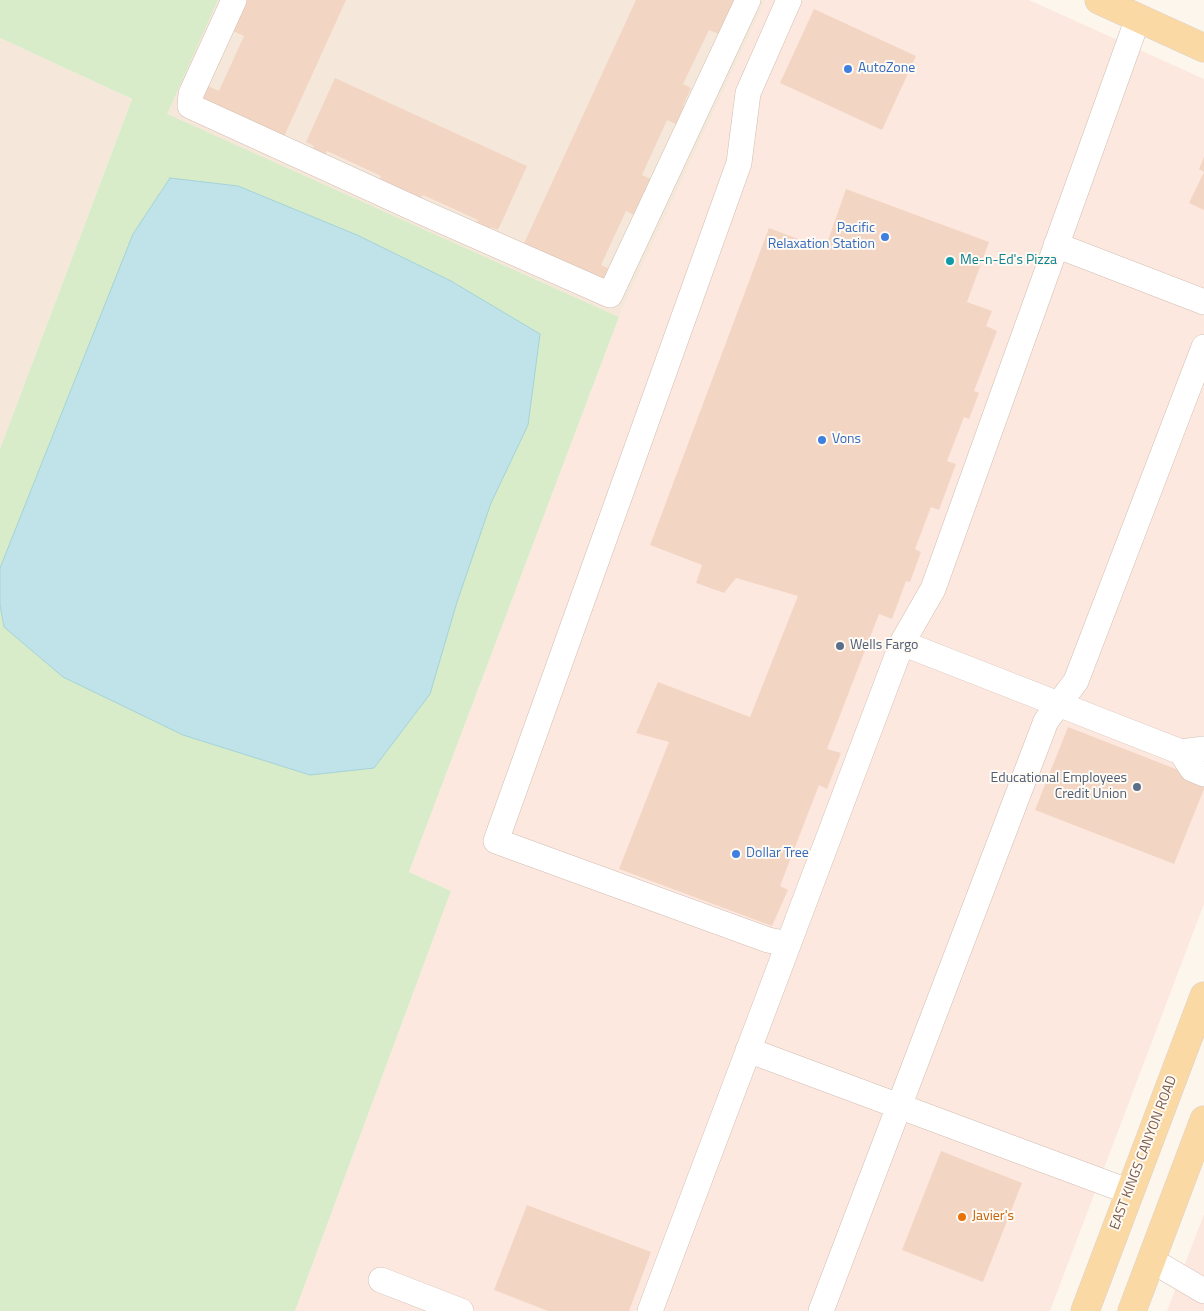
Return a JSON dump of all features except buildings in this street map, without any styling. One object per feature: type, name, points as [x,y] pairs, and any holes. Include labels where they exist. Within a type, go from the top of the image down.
[{"type":"main road","points":[[1099,0],[1204,48]]},
{"type":"main road","name":"EAST KINGS CANYON ROAD","points":[[1085,1311],[1204,996]]},
{"type":"main road","points":[[1132,1311],[1204,1120]]},
{"type":"lane","points":[[234,0],[190,94],[190,106],[424,213],[610,295],[748,0]]},
{"type":"lane","points":[[788,944],[768,940],[496,841],[738,163],[748,93],[789,0]]},
{"type":"lane","points":[[650,1311],[902,643],[933,589],[1138,18]]},
{"type":"lane","points":[[1056,245],[1204,302]]},
{"type":"lane","points":[[821,1311],[1046,722],[1076,681],[1204,348]]},
{"type":"lane","points":[[902,643],[1059,705],[1193,751],[1192,769],[1204,774]]},
{"type":"lane","points":[[748,1050],[1130,1192]]},
{"type":"lane","points":[[1151,1260],[1204,1291]]},
{"type":"lane","points":[[380,1280],[461,1311]]},
{"type":"shaded area","points":[[218,0],[766,0],[619,317],[166,114]]},
{"type":"shaded area","points":[[766,0],[1029,0],[1204,79],[1204,904],[1050,1311],[295,1311],[451,891],[409,872],[619,317]]},
{"type":"shaded area","points":[[0,38],[132,99],[0,449]]},
{"type":"shaded area","points":[[1204,1214],[1204,1311],[1167,1311]]},
{"type":"green space","points":[[0,0],[218,0],[167,114],[619,317],[409,872],[451,891],[295,1311],[0,1311],[0,449],[132,99],[0,38]]},
{"type":"water","points":[[170,178],[238,186],[357,235],[451,281],[540,334],[528,425],[491,503],[457,602],[430,694],[374,768],[310,775],[183,735],[63,677],[4,627],[0,605],[0,568],[133,234]]},
{"type":"place","name":"AutoZone","points":[[848,69]]},
{"type":"place","name":"Pacific Relaxation Station","points":[[885,237]]},
{"type":"place","name":"Me-n-Ed's Pizza","points":[[950,261]]},
{"type":"place","name":"Vons","points":[[822,440]]},
{"type":"place","name":"Wells Fargo","points":[[840,646]]},
{"type":"place","name":"Educational Employees Credit Union","points":[[1137,787]]},
{"type":"place","name":"Dollar Tree","points":[[736,854]]},
{"type":"place","name":"Javier's","points":[[962,1217]]}]
